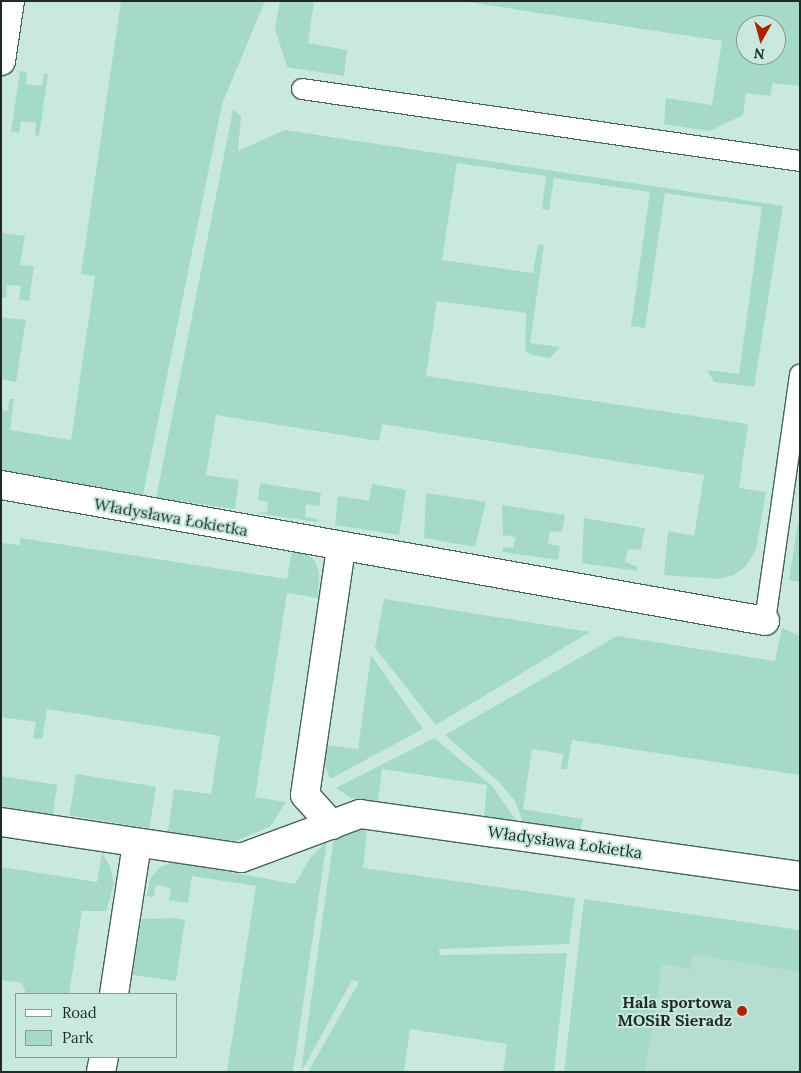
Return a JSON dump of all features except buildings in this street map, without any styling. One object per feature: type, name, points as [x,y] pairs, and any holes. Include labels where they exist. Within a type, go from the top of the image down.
[{"type":"street","points":[[1,62],[10,1]]},
{"type":"street","name":"Władysława Łokietka","points":[[1,485],[765,621]]},
{"type":"street","points":[[332,825],[304,795],[341,547]]},
{"type":"street","name":"Władysława Łokietka","points":[[1,822],[242,858],[360,814],[800,876]]},
{"type":"street","points":[[114,993],[137,843]]},
{"type":"street","points":[[101,1072],[104,1058]]},
{"type":"lane","points":[[302,89],[800,161]]},
{"type":"lane","points":[[765,621],[800,374]]},
{"type":"shaded area","points":[[585,925],[800,942],[800,1072],[568,1072]]},
{"type":"green space","points":[[121,1],[265,1],[222,104],[143,495],[1,473],[1,410],[8,411],[9,399],[14,399],[10,430],[71,440],[95,276],[81,274]]},
{"type":"green space","points":[[280,1],[314,1],[308,43],[347,50],[344,76],[287,67],[275,29]]},
{"type":"green space","points":[[461,1],[800,1],[800,86],[773,83],[770,96],[746,93],[743,115],[710,131],[664,124],[666,98],[712,105],[722,41]]},
{"type":"green space","points":[[20,71],[27,72],[26,84],[42,86],[44,74],[48,74],[39,136],[35,135],[36,123],[21,121],[19,133],[11,132]]},
{"type":"green space","points":[[233,110],[241,116],[238,151],[285,130],[783,206],[754,387],[714,382],[707,370],[739,374],[762,207],[665,193],[645,328],[631,326],[650,192],[554,178],[549,210],[542,209],[546,176],[457,163],[442,260],[533,273],[538,244],[544,245],[530,343],[560,347],[550,358],[531,355],[525,350],[526,313],[437,301],[426,376],[748,424],[739,488],[766,492],[756,550],[746,566],[734,575],[717,579],[664,575],[668,531],[694,536],[704,475],[382,424],[379,441],[216,415],[206,475],[239,480],[235,509],[156,498]]},
{"type":"green space","points":[[1,233],[25,236],[20,265],[34,266],[29,301],[19,300],[21,286],[7,285],[6,298],[1,297]]},
{"type":"green space","points":[[1,317],[26,320],[16,382],[1,379]]},
{"type":"green space","points":[[260,483],[321,493],[319,506],[306,504],[305,517],[318,519],[317,522],[256,513],[267,512],[268,502],[258,500]]},
{"type":"green space","points":[[372,484],[406,490],[399,535],[335,525],[338,496],[369,501]]},
{"type":"green space","points":[[426,493],[486,502],[475,547],[424,538]]},
{"type":"green space","points":[[502,505],[565,515],[562,532],[550,531],[548,544],[560,546],[558,560],[503,552],[503,547],[513,548],[516,537],[503,535]]},
{"type":"green space","points":[[584,518],[645,528],[641,550],[628,549],[625,562],[638,567],[637,571],[582,563]]},
{"type":"green space","points":[[798,523],[800,523],[800,582],[789,580]]},
{"type":"green space","points":[[20,538],[287,579],[292,549],[307,554],[315,561],[319,572],[318,598],[287,593],[255,797],[286,802],[271,826],[236,841],[168,832],[174,789],[211,794],[220,736],[47,709],[42,739],[33,738],[36,722],[1,717],[1,543],[20,545]]},
{"type":"green space","points":[[384,599],[590,632],[436,725],[375,648]]},
{"type":"green space","points":[[782,628],[800,636],[800,775],[572,740],[567,769],[561,769],[563,754],[532,749],[523,809],[583,819],[580,831],[523,823],[515,801],[500,783],[445,735],[617,636],[775,661]]},
{"type":"green space","points":[[371,655],[423,729],[330,779],[324,762],[325,745],[358,749]]},
{"type":"green space","points":[[434,738],[493,787],[517,822],[484,816],[487,785],[382,769],[378,801],[351,798],[336,788]]},
{"type":"green space","points":[[76,774],[156,787],[149,828],[69,815]]},
{"type":"green space","points":[[1,776],[57,785],[53,815],[1,806]]},
{"type":"green space","points":[[349,829],[367,829],[363,868],[575,898],[569,944],[439,949],[440,955],[567,953],[554,1072],[503,1072],[507,1044],[410,1029],[404,1072],[308,1072],[359,982],[352,980],[301,1072],[334,836]]},
{"type":"green space","points":[[327,841],[293,1072],[227,1072],[256,886],[192,876],[188,903],[169,900],[171,888],[156,885],[154,897],[147,896],[150,879],[159,868],[173,862],[295,884],[310,858]]},
{"type":"green space","points":[[102,853],[110,866],[114,884],[106,911],[82,911],[69,993],[26,993],[22,983],[1,980],[1,867],[97,882]]},
{"type":"green space","points":[[584,899],[800,930],[800,972],[692,954],[691,969],[662,964],[645,1072],[564,1072]]},
{"type":"green space","points":[[173,918],[185,920],[176,981],[132,975],[142,919]]},
{"type":"place","name":"Hala sportowa MOSiR Sieradz","points":[[742,1011]]}]
